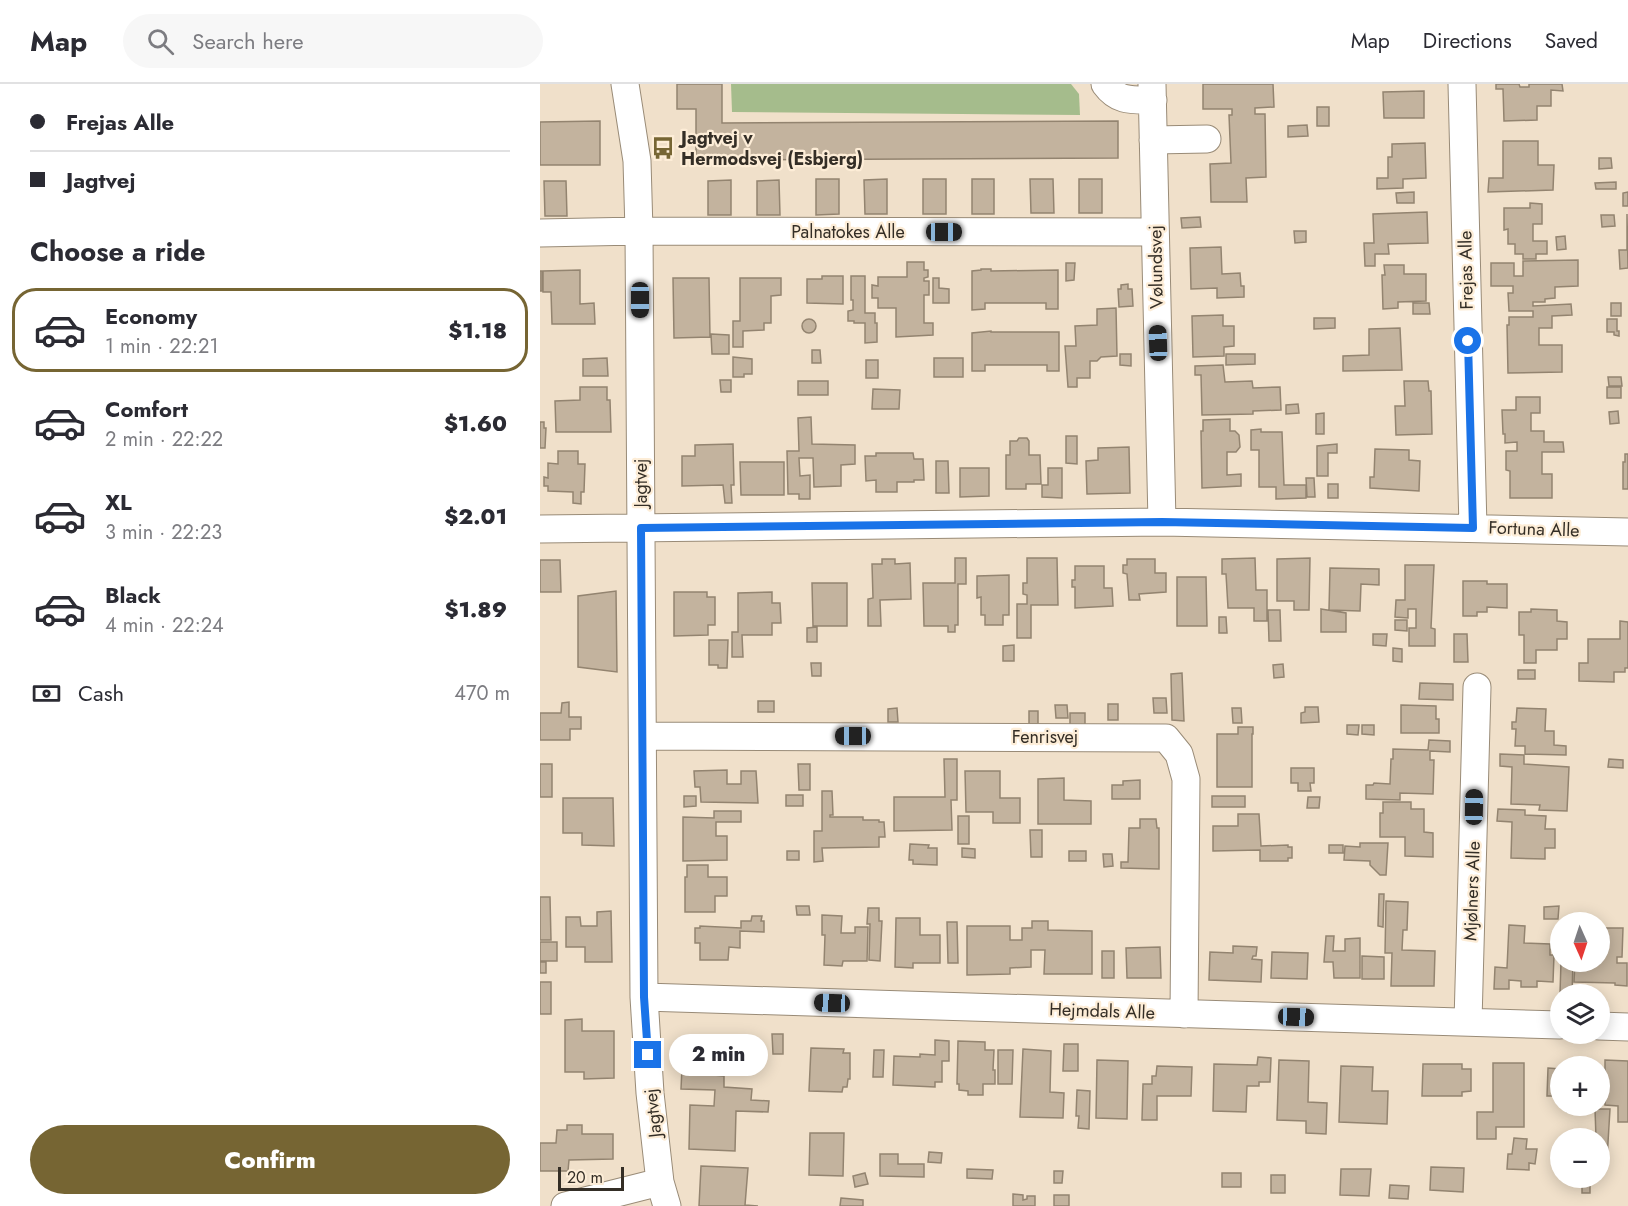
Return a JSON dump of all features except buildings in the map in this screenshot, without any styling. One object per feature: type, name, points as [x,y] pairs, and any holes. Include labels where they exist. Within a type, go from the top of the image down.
[{"type":"street","name":"Jagtvej","points":[[625,84],[637,161],[639,231],[644,997],[650,1093],[663,1194]]},
{"type":"street","points":[[1105,84],[1110,92],[1127,100],[1152,92]]},
{"type":"street","name":"Frejas Alle","points":[[1462,84],[1473,528]]},
{"type":"street","name":"Vølundsvej","points":[[1152,92],[1162,522]]},
{"type":"street","points":[[1153,140],[1207,139]]},
{"type":"street","name":"Palnatokes Alle","points":[[540,233],[639,231],[1155,232]]},
{"type":"street","name":"Fortuna Alle","points":[[540,529],[1162,522],[1628,532]]},
{"type":"street","name":"Mjølners Alle","points":[[1468,1022],[1478,687]]},
{"type":"street","name":"Fenrisvej","points":[[643,735],[1166,738],[1179,754],[1186,779],[1184,1014]]},
{"type":"street","name":"Hejmdals Alle","points":[[644,997],[1550,1025]]},
{"type":"street","points":[[1610,1026],[1628,1027]]},
{"type":"street","points":[[565,1206],[663,1194]]},
{"type":"green space","points":[[731,84],[1071,84],[1079,94],[1080,115],[732,112]]},
{"type":"place","name":"Jagtvej v Hermodsvej (Esbjerg)","points":[[663,148]]},
{"type":"route","points":[[648,1055],[644,997],[641,528],[1162,522],[1473,528],[1468,341]]}]
